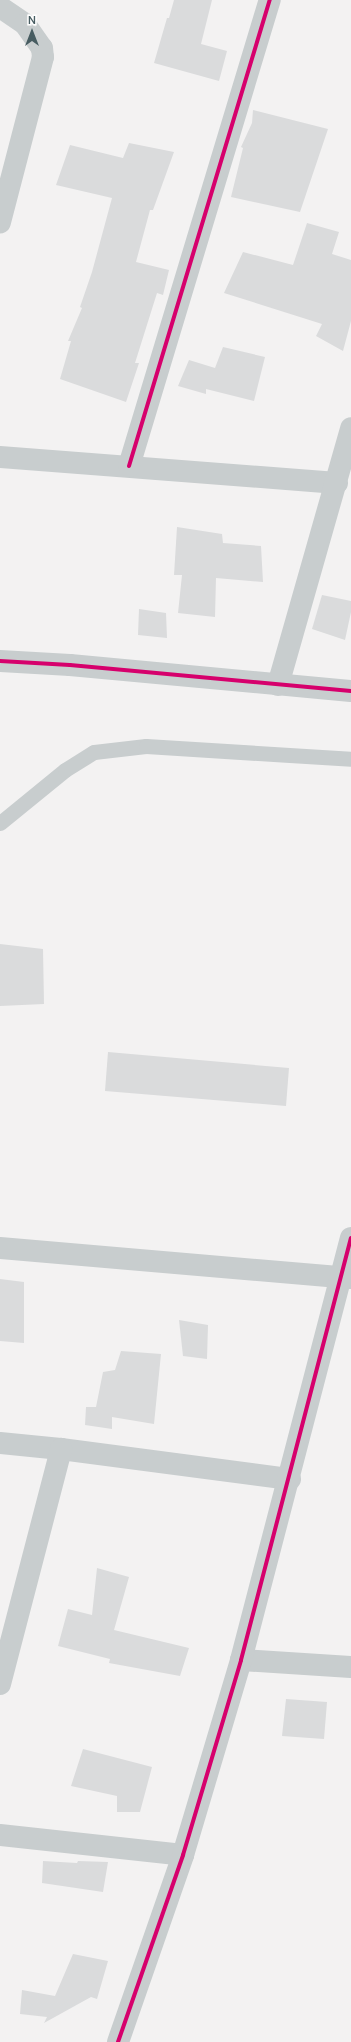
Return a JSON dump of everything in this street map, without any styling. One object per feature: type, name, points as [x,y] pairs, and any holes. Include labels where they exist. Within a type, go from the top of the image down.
[{"type":"street","points":[[130,466],[270,0]]},
{"type":"street","points":[[0,7],[25,24],[42,48],[43,57],[0,222]]},
{"type":"street","points":[[278,685],[337,483],[351,428]]},
{"type":"street","points":[[0,457],[337,483]]},
{"type":"street","points":[[0,661],[70,665],[351,691]]},
{"type":"street","points":[[118,2042],[183,1855],[241,1660],[346,1278],[351,1238]]},
{"type":"street","points":[[0,1248],[346,1278]]},
{"type":"street","points":[[0,1443],[61,1449],[290,1479]]},
{"type":"street","points":[[0,1684],[7,1634],[61,1449]]},
{"type":"street","points":[[241,1660],[351,1667]]},
{"type":"street","points":[[0,1835],[183,1855]]},
{"type":"lane","points":[[0,823],[65,770],[94,752],[146,746],[351,759]]},
{"type":"building","points":[[174,0],[212,0],[201,44],[227,51],[219,81],[154,63],[167,18],[169,18]]},
{"type":"building","points":[[253,110],[328,129],[300,212],[231,197],[243,148],[241,147],[252,123]]},
{"type":"building","points":[[129,143],[174,152],[153,210],[150,210],[136,262],[169,270],[163,295],[157,293],[135,363],[139,363],[126,402],[60,379],[71,341],[68,341],[82,308],[80,307],[92,272],[112,198],[56,185],[70,145],[123,158]]},
{"type":"building","points":[[307,223],[339,232],[332,254],[351,260],[351,321],[343,351],[316,336],[322,324],[224,293],[243,252],[293,265]]},
{"type":"building","points":[[223,347],[265,357],[254,401],[206,389],[206,394],[178,386],[189,360],[215,368]]},
{"type":"building","points":[[177,527],[222,534],[223,543],[261,546],[263,582],[216,578],[215,617],[178,613],[182,575],[174,575]]},
{"type":"building","points":[[322,595],[351,601],[351,612],[345,640],[312,629]]},
{"type":"building","points":[[139,609],[166,613],[167,638],[138,635]]},
{"type":"building","points":[[0,944],[43,949],[44,1004],[0,1006]]},
{"type":"building","points":[[108,1052],[289,1068],[286,1106],[105,1091]]},
{"type":"building","points":[[0,1279],[24,1282],[24,1343],[0,1341]]},
{"type":"building","points":[[179,1320],[208,1325],[207,1359],[183,1356]]},
{"type":"building","points":[[121,1351],[161,1354],[154,1424],[112,1417],[112,1429],[85,1425],[86,1407],[96,1407],[103,1372],[115,1370]]},
{"type":"building","points":[[97,1568],[129,1577],[114,1630],[189,1648],[180,1676],[109,1663],[110,1659],[58,1646],[68,1609],[92,1615]]},
{"type":"building","points":[[286,1699],[327,1702],[324,1739],[282,1736]]},
{"type":"building","points":[[83,1749],[152,1767],[140,1812],[117,1812],[117,1796],[71,1786]]},
{"type":"building","points":[[43,1861],[77,1863],[78,1861],[108,1862],[103,1892],[42,1883]]},
{"type":"building","points":[[73,1954],[108,1961],[97,1999],[91,1997],[44,2023],[47,2017],[20,2014],[22,1990],[55,1996]]},
{"type":"cycle path","points":[[129,466],[270,0]]},
{"type":"cycle path","points":[[0,661],[70,665],[351,691]]},
{"type":"cycle path","points":[[118,2042],[183,1855],[241,1660],[351,1238]]}]
